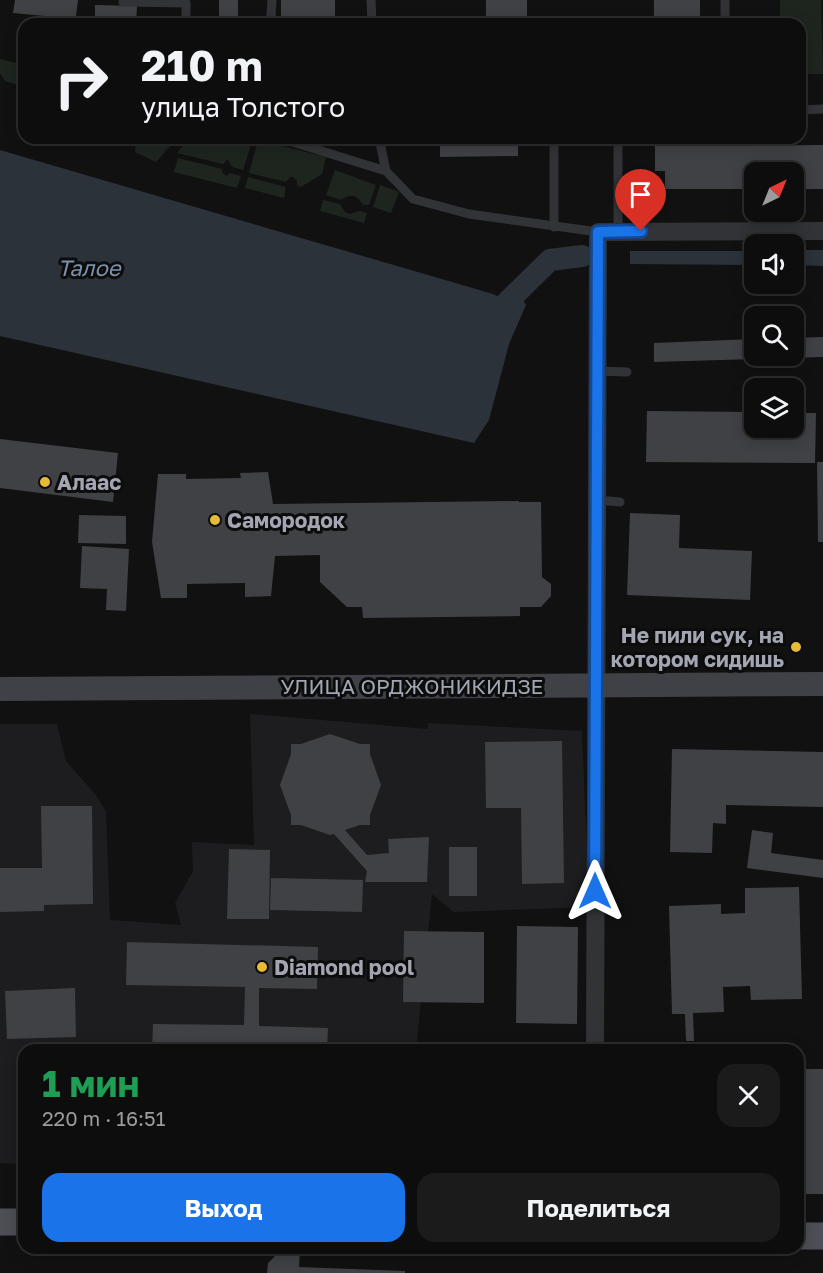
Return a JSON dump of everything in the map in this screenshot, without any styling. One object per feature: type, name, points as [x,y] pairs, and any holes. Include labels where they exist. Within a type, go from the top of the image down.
[{"type":"main road","points":[[0,1222],[18,1222]]},
{"type":"main road","points":[[804,1236],[823,1236]]},
{"type":"street","points":[[595,1044],[598,232],[823,231]]},
{"type":"street","name":"УЛИЦА ОРДЖОНИКИДЗЕ","points":[[0,688],[823,684]]},
{"type":"lane","points":[[272,0],[272,18]]},
{"type":"lane","points":[[371,0],[372,18]]},
{"type":"lane","points":[[725,0],[725,18]]},
{"type":"lane","points":[[123,2],[186,3],[186,18]]},
{"type":"lane","points":[[806,110],[823,109]]},
{"type":"lane","points":[[302,144],[386,171],[413,199],[469,214],[598,232]]},
{"type":"lane","points":[[380,144],[386,171]]},
{"type":"lane","points":[[554,144],[554,226]]},
{"type":"lane","points":[[618,144],[618,232]]},
{"type":"lane","points":[[598,371],[627,372]]},
{"type":"lane","points":[[597,500],[620,502]]},
{"type":"shaded area","points":[[780,0],[821,0],[823,74],[806,74],[806,18],[745,18],[745,16],[780,16]]},
{"type":"shaded area","points":[[0,59],[18,64],[18,85],[5,81],[0,73]]},
{"type":"shaded area","points":[[136,144],[171,144],[156,162],[135,152]]},
{"type":"shaded area","points":[[184,144],[251,144],[243,170],[232,167],[227,160],[223,164],[177,153]]},
{"type":"shaded area","points":[[257,144],[274,144],[326,157],[322,174],[301,187],[297,186],[297,181],[293,177],[286,182],[249,173]]},
{"type":"shaded area","points":[[178,158],[222,169],[226,176],[230,173],[241,176],[237,188],[174,172]]},
{"type":"shaded area","points":[[335,170],[376,185],[369,205],[363,205],[354,196],[341,200],[326,195]]},
{"type":"shaded area","points":[[248,177],[286,187],[284,198],[245,188]]},
{"type":"shaded area","points":[[380,185],[399,192],[391,213],[373,207]]},
{"type":"shaded area","points":[[323,200],[340,204],[345,212],[350,214],[359,211],[367,213],[364,223],[320,211]]},
{"type":"shaded area","points":[[250,714],[428,729],[428,723],[582,731],[589,907],[453,912],[432,894],[417,1044],[18,1044],[18,1164],[0,1163],[0,724],[57,724],[66,761],[96,795],[106,812],[110,920],[181,925],[175,903],[193,871],[192,842],[254,845]]},
{"type":"water","name":"Талое","points":[[0,150],[501,298],[515,287],[526,305],[509,344],[489,420],[474,443],[0,336]]},
{"type":"water","points":[[804,250],[823,250],[823,266],[804,265]]},
{"type":"water","points":[[630,251],[744,251],[744,265],[630,264]]},
{"type":"building","points":[[15,0],[78,0],[76,18],[45,18],[45,16],[13,13]]},
{"type":"building","points":[[219,0],[238,0],[238,18],[219,18]]},
{"type":"building","points":[[281,0],[335,0],[335,18],[281,18]]},
{"type":"building","points":[[486,0],[527,0],[527,18],[486,18]]},
{"type":"building","points":[[654,0],[700,0],[700,18],[654,18]]},
{"type":"building","points":[[95,5],[137,6],[136,18],[95,18]]},
{"type":"building","points":[[440,144],[518,144],[518,156],[440,157]]},
{"type":"building","points":[[655,144],[823,145],[823,189],[804,189],[804,162],[744,162],[744,189],[665,189],[665,171],[655,171]]},
{"type":"building","points":[[823,337],[823,357],[804,358],[804,338]]},
{"type":"building","points":[[744,339],[744,359],[654,362],[654,343]]},
{"type":"building","points":[[647,411],[744,412],[744,438],[804,438],[804,413],[816,413],[815,463],[646,462]]},
{"type":"building","points":[[0,439],[118,453],[113,502],[0,488]]},
{"type":"building","points":[[817,462],[823,462],[823,542],[818,542]]},
{"type":"building","points":[[268,472],[273,504],[541,502],[542,577],[551,584],[551,596],[541,607],[520,607],[520,616],[363,618],[362,607],[347,607],[320,582],[320,555],[275,556],[271,596],[245,597],[245,583],[187,584],[187,598],[161,598],[152,542],[158,474],[186,474],[186,479],[241,478],[240,473]]},
{"type":"building","points":[[630,513],[680,515],[679,548],[752,551],[750,600],[627,595]]},
{"type":"building","points":[[79,515],[126,516],[126,544],[78,543]]},
{"type":"building","points":[[82,546],[129,549],[126,611],[106,610],[107,589],[80,588]]},
{"type":"building","points":[[330,734],[360,744],[370,744],[370,754],[381,785],[370,815],[370,825],[360,825],[345,830],[367,855],[389,853],[388,839],[429,837],[427,882],[365,882],[367,871],[334,834],[330,835],[301,825],[291,825],[291,815],[280,785],[291,754],[291,744],[301,744]]},
{"type":"building","points":[[562,741],[564,883],[522,884],[521,808],[486,808],[485,742]]},
{"type":"building","points":[[672,749],[823,752],[823,807],[726,805],[726,824],[713,823],[712,853],[670,852]]},
{"type":"building","points":[[41,806],[92,806],[93,904],[44,905],[44,911],[0,912],[0,868],[42,868]]},
{"type":"building","points":[[752,830],[773,833],[771,853],[823,860],[823,878],[747,868]]},
{"type":"building","points":[[449,847],[477,847],[477,896],[449,896]]},
{"type":"building","points":[[229,849],[270,850],[269,919],[227,919]]},
{"type":"building","points":[[271,878],[363,880],[362,912],[270,910]]},
{"type":"building","points":[[799,887],[802,999],[751,1000],[750,986],[723,987],[724,1012],[693,1013],[694,1041],[686,1041],[685,1014],[672,1014],[669,906],[721,904],[721,914],[745,913],[745,888]]},
{"type":"building","points":[[517,926],[578,927],[577,1024],[516,1023]]},
{"type":"building","points":[[404,931],[484,932],[484,1003],[403,1002]]},
{"type":"building","name":"Diamond pool","points":[[127,942],[318,947],[317,989],[259,988],[259,1026],[328,1028],[327,1044],[152,1044],[153,1024],[244,1025],[245,987],[126,985]]},
{"type":"building","points":[[75,988],[76,1037],[7,1039],[5,991]]},
{"type":"building","points":[[804,1069],[823,1069],[823,1194],[804,1194]]},
{"type":"building","points":[[277,1254],[300,1254],[299,1267],[405,1271],[405,1273],[267,1273],[268,1263]]},
{"type":"waterway","points":[[496,313],[550,260],[582,256]]},
{"type":"place","name":"Алаас","points":[[45,482]]},
{"type":"place","name":"Самородок","points":[[215,520]]},
{"type":"place","name":"Не пили сук, на котором сидишь","points":[[796,647]]},
{"type":"place","name":"Diamond pool","points":[[262,967]]},
{"type":"route","points":[[595,891],[598,232],[641,231]]}]
